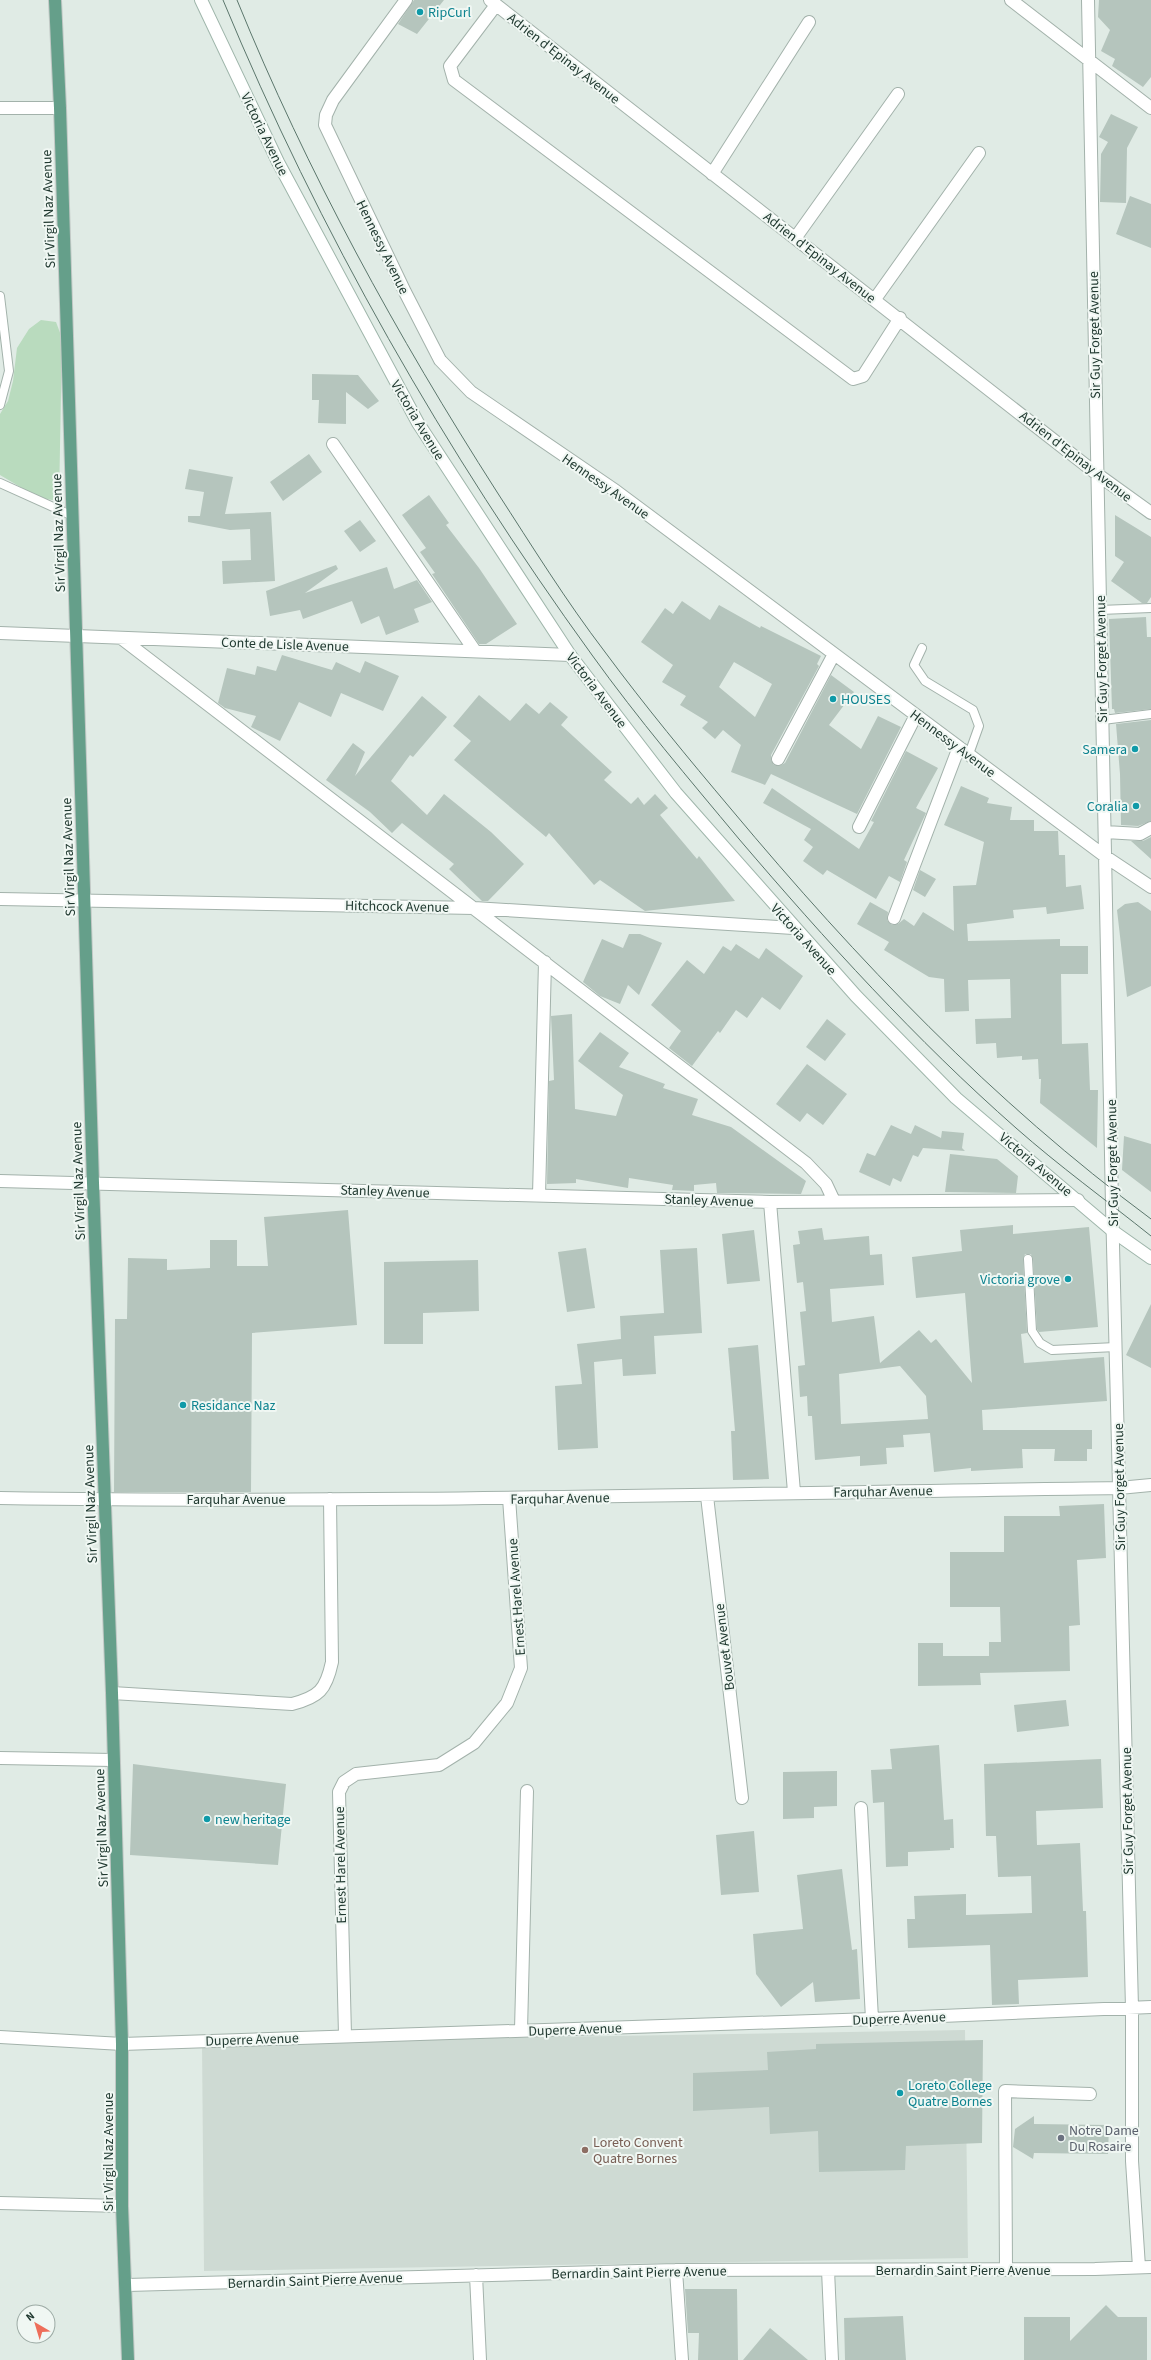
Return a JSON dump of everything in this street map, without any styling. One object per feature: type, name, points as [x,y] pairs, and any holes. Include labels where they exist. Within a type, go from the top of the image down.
[{"type":"main road","name":"Sir Virgil Naz Avenue","points":[[55,0],[60,108],[73,516],[92,1183],[112,1693],[122,2044],[122,2206],[127,2285],[128,2360]]},
{"type":"street","name":"Victoria Avenue","points":[[201,0],[278,162],[418,423],[570,655],[676,793],[793,928],[856,996],[956,1098],[1114,1232],[1151,1258]]},
{"type":"street","name":"Hennessy Avenue","points":[[406,0],[333,100],[326,115],[325,126],[405,292],[440,360],[471,392],[616,491],[1106,857],[1151,887]]},
{"type":"street","points":[[1011,0],[1151,108]]},
{"type":"street","name":"Sir Guy Forget Avenue","points":[[1088,0],[1088,59],[1119,1488],[1132,2008],[1132,2161],[1138,2267]]},
{"type":"street","points":[[493,2],[450,66],[454,80],[853,379],[863,376],[900,318]]},
{"type":"street","name":"Adrien d'Epinay Avenue","points":[[493,2],[712,174],[876,299],[1097,474],[1151,513]]},
{"type":"street","points":[[712,174],[809,22]]},
{"type":"street","points":[[796,237],[898,94]]},
{"type":"street","points":[[0,108],[60,108]]},
{"type":"street","points":[[876,299],[979,153]]},
{"type":"street","points":[[333,444],[475,651]]},
{"type":"street","name":"Conte de Lisle Avenue","points":[[0,633],[570,655]]},
{"type":"street","points":[[121,638],[806,1163],[826,1184],[834,1201]]},
{"type":"street","points":[[778,759],[834,654]]},
{"type":"street","points":[[859,827],[916,715]]},
{"type":"street","points":[[894,918],[964,751]]},
{"type":"street","points":[[1105,832],[1140,834],[1151,828]]},
{"type":"street","name":"Hitchcock Avenue","points":[[0,899],[474,908],[793,928]]},
{"type":"street","points":[[539,1196],[545,962]]},
{"type":"street","name":"Stanley Avenue","points":[[0,1181],[770,1202],[1078,1200]]},
{"type":"street","name":"Stanley Avenue","points":[[770,1202],[794,1492]]},
{"type":"street","name":"Farquhar Avenue","points":[[0,1498],[105,1500],[707,1496],[794,1492],[1119,1488],[1151,1485]]},
{"type":"street","name":"Bouvet Avenue","points":[[707,1496],[742,1798]]},
{"type":"street","name":"Ernest Harel Avenue","points":[[345,2036],[339,1792],[344,1782],[356,1774],[439,1765],[474,1743],[507,1703],[521,1668],[509,1498]]},
{"type":"street","points":[[112,1693],[292,1704],[310,1699],[322,1690],[329,1679],[332,1662],[330,1499]]},
{"type":"street","points":[[0,1758],[114,1760]]},
{"type":"street","points":[[521,2030],[528,1791]]},
{"type":"street","points":[[861,1808],[872,2019]]},
{"type":"street","name":"Duperre Avenue","points":[[0,2037],[122,2044],[872,2019],[1151,2007]]},
{"type":"street","points":[[1006,2270],[1006,2091],[1090,2094]]},
{"type":"street","points":[[0,2203],[122,2206]]},
{"type":"street","name":"Bernardin Saint Pierre Avenue","points":[[127,2285],[676,2270],[1006,2270],[1151,2267]]},
{"type":"street","points":[[676,2270],[682,2360]]},
{"type":"street","points":[[828,2270],[832,2360]]},
{"type":"street","points":[[476,2275],[480,2360]]},
{"type":"lane","points":[[0,296],[9,371],[0,405]]},
{"type":"lane","points":[[0,483],[73,516]]},
{"type":"lane","points":[[1100,610],[1151,608]]},
{"type":"lane","points":[[922,648],[914,665],[925,681],[973,710],[979,726],[964,751]]},
{"type":"lane","points":[[1103,720],[1151,714]]},
{"type":"lane","points":[[1028,1259],[1032,1331],[1040,1343],[1052,1350],[1116,1347]]},
{"type":"shaded area","name":"Loreto Convent Quatre Bornes","points":[[965,2030],[968,2258],[204,2271],[202,2043]]},
{"type":"green space","points":[[41,320],[56,322],[62,338],[59,501],[39,498],[0,475],[0,414],[8,401],[13,381],[17,348],[29,329]]},
{"type":"building","name":"RipCurl","points":[[414,0],[444,0],[417,34],[398,24]]},
{"type":"building","points":[[1099,0],[1151,0],[1151,77],[1143,87],[1112,66],[1115,59],[1101,51],[1110,30],[1098,17]]},
{"type":"building","points":[[1111,114],[1138,127],[1127,148],[1126,203],[1100,202],[1101,154],[1108,142],[1099,137]]},
{"type":"building","points":[[1130,196],[1151,204],[1151,248],[1116,234]]},
{"type":"building","points":[[312,374],[358,375],[379,401],[368,409],[346,392],[346,424],[318,423],[319,400],[312,400]]},
{"type":"building","points":[[309,454],[322,472],[283,501],[270,482]]},
{"type":"building","points":[[189,469],[233,477],[225,514],[271,512],[275,581],[223,584],[222,561],[251,560],[250,529],[230,530],[188,522],[188,516],[200,516],[204,492],[185,489]]},
{"type":"building","points":[[429,495],[449,523],[446,525],[479,568],[517,624],[486,644],[479,644],[432,574],[435,573],[420,552],[426,548],[402,515]]},
{"type":"building","points":[[1115,515],[1151,537],[1151,597],[1147,603],[1142,603],[1111,581],[1124,562],[1115,556]]},
{"type":"building","points":[[360,520],[376,541],[360,552],[344,531]]},
{"type":"building","points":[[336,565],[338,569],[305,593],[387,567],[394,589],[417,580],[432,602],[414,609],[419,622],[386,635],[379,616],[361,624],[352,601],[303,619],[300,610],[270,616],[266,591]]},
{"type":"building","points":[[682,601],[710,620],[719,605],[760,628],[761,626],[821,656],[817,664],[819,666],[771,755],[771,760],[774,765],[779,766],[785,763],[831,675],[854,692],[829,725],[861,749],[878,716],[901,727],[857,814],[771,774],[765,785],[731,772],[741,745],[723,730],[715,739],[702,728],[708,722],[680,705],[686,696],[662,682],[673,665],[641,642],[665,608],[673,614]],"holes":[[[734,662],[772,684],[755,717],[719,687]]]},
{"type":"building","points":[[1146,617],[1147,637],[1151,637],[1151,709],[1115,713],[1114,709],[1112,709],[1109,619]]},
{"type":"building","points":[[282,655],[332,670],[336,662],[360,673],[365,661],[399,676],[383,711],[341,693],[331,717],[299,702],[280,741],[251,727],[256,716],[225,708],[218,703],[227,668],[255,675],[257,666],[276,671]]},
{"type":"building","points":[[479,695],[510,721],[526,703],[539,714],[550,702],[568,717],[561,725],[612,772],[604,780],[631,804],[638,797],[644,805],[655,794],[668,808],[660,815],[697,859],[699,856],[735,901],[645,911],[600,880],[594,885],[549,833],[546,837],[454,760],[471,741],[453,726]]},
{"type":"building","points":[[422,696],[447,717],[413,757],[410,755],[391,781],[427,815],[444,794],[491,832],[524,864],[488,901],[482,901],[449,869],[454,864],[402,823],[392,833],[370,812],[326,780],[353,743],[365,752],[355,776]]},
{"type":"building","points":[[1151,720],[1151,821],[1138,826],[1121,825],[1120,774],[1116,724]]},
{"type":"building","points":[[906,751],[938,768],[916,808],[926,813],[904,860],[907,862],[900,882],[889,876],[876,899],[827,870],[823,875],[803,861],[813,847],[804,840],[811,829],[763,803],[772,788],[859,849],[874,822],[871,821]]},
{"type":"building","points":[[961,786],[989,798],[987,803],[1012,807],[1010,820],[1034,820],[1034,831],[1058,831],[1059,855],[1065,855],[1066,887],[1081,885],[1084,909],[1047,914],[1046,907],[1013,910],[1014,918],[967,924],[968,941],[1060,939],[1060,946],[1088,946],[1088,974],[1061,974],[1062,1044],[1088,1043],[1090,1090],[1098,1090],[1097,1148],[1040,1103],[1041,1079],[1039,1079],[1038,1059],[1022,1060],[1022,1056],[997,1058],[996,1043],[976,1044],[975,1019],[1011,1018],[1010,979],[968,980],[969,1011],[945,1012],[944,979],[929,977],[884,950],[889,942],[857,924],[870,902],[888,912],[887,920],[892,925],[898,924],[904,919],[914,926],[923,912],[954,931],[953,886],[976,885],[984,842],[944,825]]},
{"type":"building","points":[[1151,837],[1151,859],[1131,841],[1143,841]]},
{"type":"building","points":[[920,870],[936,879],[925,897],[913,890]]},
{"type":"building","points":[[1138,902],[1151,911],[1151,986],[1127,997],[1117,910],[1125,904]]},
{"type":"building","points":[[629,934],[640,934],[662,943],[639,995],[628,985],[620,1004],[600,996],[583,982],[602,939],[623,948]]},
{"type":"building","points":[[736,944],[759,959],[766,948],[803,976],[780,1010],[762,997],[747,1018],[736,1010],[720,1033],[718,1031],[692,1066],[669,1048],[681,1031],[651,1005],[687,960],[704,974],[723,946],[731,951]]},
{"type":"building","points":[[572,1014],[575,1109],[616,1116],[623,1095],[578,1061],[600,1032],[629,1053],[619,1067],[665,1084],[663,1088],[698,1099],[692,1115],[731,1127],[806,1181],[801,1194],[717,1193],[716,1183],[694,1185],[694,1191],[672,1190],[673,1185],[629,1178],[628,1188],[576,1179],[576,1183],[547,1184],[549,1081],[554,1080],[551,1016]]},
{"type":"building","points":[[827,1019],[846,1034],[825,1061],[806,1047]]},
{"type":"building","points":[[807,1064],[847,1094],[823,1125],[807,1113],[800,1122],[776,1104]]},
{"type":"building","points":[[891,1125],[911,1134],[915,1125],[941,1138],[942,1131],[964,1133],[962,1148],[965,1151],[923,1148],[918,1157],[913,1155],[901,1182],[893,1178],[890,1186],[859,1172],[867,1153],[875,1156]]},
{"type":"building","points":[[1124,1136],[1151,1144],[1151,1192],[1122,1170]]},
{"type":"building","points":[[950,1154],[997,1159],[1018,1176],[1016,1193],[945,1192]]},
{"type":"building","points":[[348,1210],[357,1325],[252,1333],[251,1492],[114,1492],[115,1319],[127,1319],[128,1258],[167,1259],[167,1270],[210,1268],[210,1240],[237,1240],[237,1266],[268,1266],[264,1217]]},
{"type":"building","points":[[1013,1225],[1013,1234],[1089,1227],[1098,1327],[1039,1332],[1037,1329],[1033,1259],[1031,1254],[1025,1254],[1023,1259],[1027,1333],[1021,1334],[1024,1363],[1104,1357],[1107,1401],[982,1410],[983,1430],[1092,1430],[1092,1449],[1087,1449],[1087,1461],[1054,1461],[1055,1449],[1022,1449],[1023,1468],[971,1471],[971,1468],[934,1472],[930,1433],[903,1435],[904,1447],[886,1448],[887,1464],[860,1466],[860,1456],[815,1460],[812,1416],[808,1416],[807,1396],[800,1397],[798,1366],[805,1365],[800,1312],[806,1311],[803,1282],[797,1283],[793,1245],[800,1244],[798,1231],[822,1228],[824,1240],[869,1236],[870,1255],[882,1254],[884,1285],[830,1289],[832,1322],[874,1316],[880,1363],[919,1330],[931,1343],[936,1339],[972,1383],[965,1293],[916,1298],[912,1257],[962,1251],[960,1230]],"holes":[[[900,1366],[926,1396],[928,1419],[841,1424],[839,1374]]]},
{"type":"building","points":[[754,1230],[760,1281],[727,1284],[722,1234]]},
{"type":"building","points":[[586,1248],[595,1308],[567,1312],[558,1252]]},
{"type":"building","points":[[697,1248],[702,1333],[654,1336],[656,1374],[623,1376],[622,1359],[594,1362],[598,1448],[558,1450],[555,1386],[582,1384],[577,1344],[621,1339],[620,1316],[664,1313],[660,1250]]},
{"type":"building","points":[[478,1260],[479,1311],[423,1313],[423,1344],[384,1344],[384,1262]]},
{"type":"building","points":[[1151,1304],[1151,1368],[1126,1355]]},
{"type":"building","points":[[758,1345],[769,1479],[733,1480],[731,1431],[735,1431],[728,1348]]},
{"type":"building","points":[[1104,1504],[1106,1558],[1077,1560],[1080,1625],[1069,1626],[1070,1671],[980,1673],[981,1685],[918,1686],[918,1643],[943,1643],[943,1656],[989,1656],[989,1642],[1001,1642],[1000,1607],[950,1607],[950,1552],[1004,1552],[1004,1516],[1060,1516],[1059,1506]]},
{"type":"building","points":[[1066,1700],[1069,1726],[1017,1732],[1014,1705]]},
{"type":"building","points":[[939,1745],[944,1820],[953,1819],[954,1848],[950,1848],[950,1850],[908,1852],[908,1866],[886,1867],[884,1802],[873,1803],[871,1770],[892,1769],[890,1749]]},
{"type":"building","points":[[1101,1759],[1103,1808],[1036,1811],[1037,1845],[1080,1843],[1083,1911],[1086,1911],[1088,1977],[1018,1980],[1019,2004],[992,2005],[990,1945],[908,1948],[907,1919],[915,1919],[914,1896],[966,1894],[966,1915],[1032,1913],[1031,1876],[998,1877],[996,1836],[986,1836],[984,1764]]},
{"type":"building","name":"new heritage","points":[[133,1764],[286,1784],[278,1865],[130,1855]]},
{"type":"building","points":[[837,1771],[837,1806],[814,1807],[814,1818],[783,1819],[783,1772]]},
{"type":"building","points":[[754,1831],[759,1892],[721,1895],[716,1835]]},
{"type":"building","points":[[842,1869],[852,1950],[857,1949],[860,1999],[815,2002],[813,1982],[781,2007],[756,1974],[753,1934],[803,1929],[797,1875]]},
{"type":"building","name":"Loreto College Quatre Bornes","points":[[983,2040],[982,2143],[906,2146],[905,2170],[819,2172],[818,2131],[770,2134],[769,2107],[693,2111],[693,2073],[768,2070],[767,2052],[816,2049],[816,2044]]},
{"type":"building","name":"Notre Dame Du Rosaire","points":[[1034,2116],[1034,2124],[1109,2125],[1108,2154],[1034,2153],[1033,2159],[1013,2147],[1015,2129]]},
{"type":"building","points":[[685,2289],[737,2289],[738,2360],[698,2360],[699,2333],[688,2333]]},
{"type":"building","points":[[1106,2305],[1118,2317],[1147,2317],[1147,2360],[1024,2360],[1024,2317],[1070,2317],[1070,2341]]},
{"type":"building","points":[[903,2316],[906,2360],[845,2360],[844,2318]]},
{"type":"building","points":[[770,2328],[808,2360],[743,2360]]},
{"type":"tram line","points":[[223,0],[260,86],[300,172],[343,256],[388,338],[436,420],[486,500],[538,578],[609,679],[739,839],[805,915],[907,1025],[1032,1142],[1151,1236]]},
{"type":"tram line","points":[[237,0],[293,128],[389,313],[424,374],[497,492],[536,553],[605,652],[667,732],[779,865],[828,921],[929,1027],[1036,1127],[1151,1219]]},
{"type":"place","name":"RipCurl","points":[[420,12]]},
{"type":"place","name":"HOUSES","points":[[833,699]]},
{"type":"place","name":"Samera","points":[[1135,749]]},
{"type":"place","name":"Coralia","points":[[1136,806]]},
{"type":"place","name":"Victoria grove","points":[[1068,1279]]},
{"type":"place","name":"Residance Naz","points":[[183,1405]]},
{"type":"place","name":"new heritage","points":[[207,1819]]},
{"type":"place","name":"Loreto College Quatre Bornes","points":[[900,2093]]},
{"type":"place","name":"Notre Dame Du Rosaire","points":[[1061,2138]]},
{"type":"place","name":"Loreto Convent Quatre Bornes","points":[[585,2150]]}]
